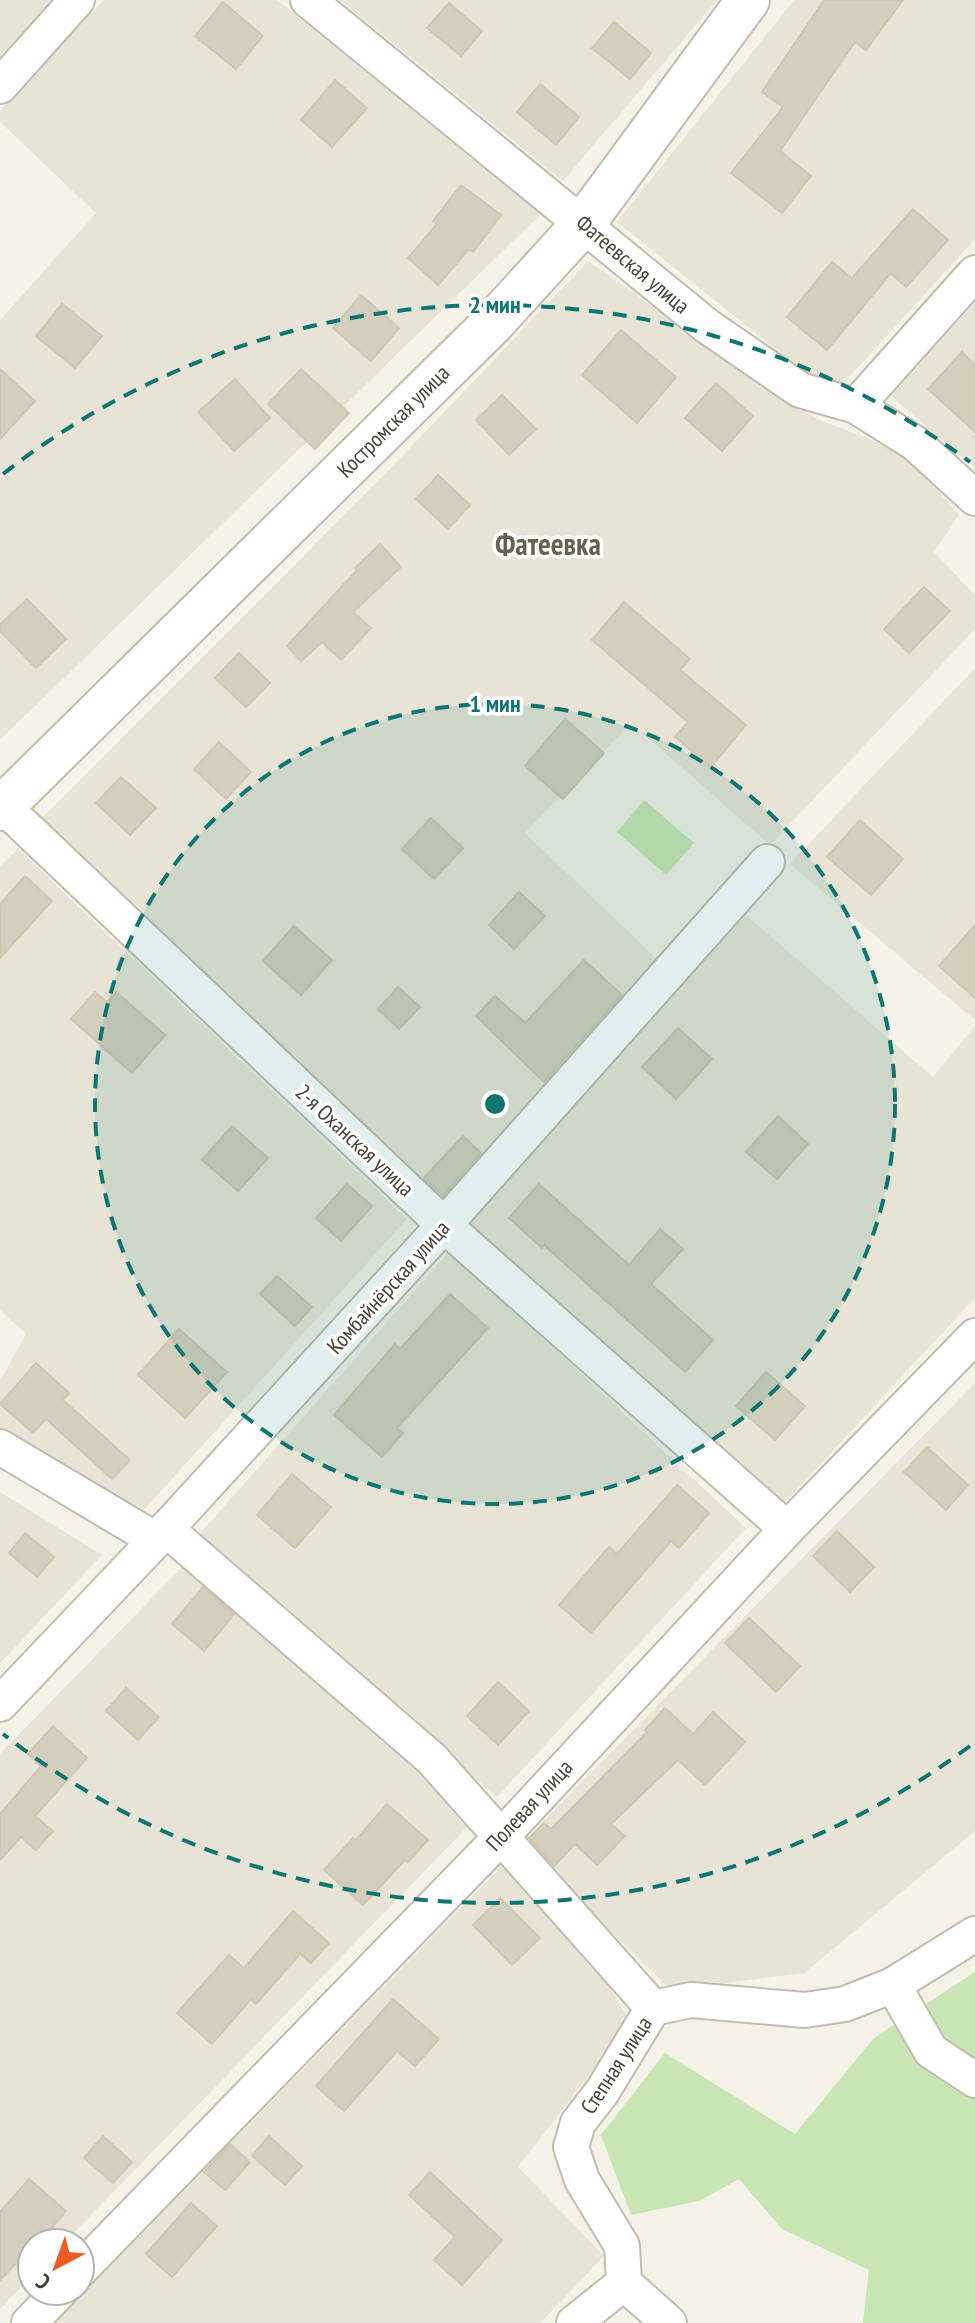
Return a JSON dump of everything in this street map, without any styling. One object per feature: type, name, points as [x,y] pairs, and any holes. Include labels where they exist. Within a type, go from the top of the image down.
[{"type":"street","points":[[0,86],[77,0]]},
{"type":"street","name":"Фатеевская улица","points":[[308,0],[707,326],[800,390],[856,406],[916,444],[975,498]]},
{"type":"street","name":"Костромская улица","points":[[1,808],[493,323],[584,223],[748,0]]},
{"type":"street","points":[[856,406],[975,273]]},
{"type":"street","name":"2-я Оханская улица","points":[[1,808],[444,1225],[787,1529]]},
{"type":"street","name":"Комбайнёрская улица","points":[[0,1704],[161,1534],[444,1225],[767,862]]},
{"type":"street","name":"Полевая улица","points":[[96,2254],[500,1838],[787,1529],[975,1336]]},
{"type":"street","points":[[0,1447],[161,1534],[432,1759],[653,2008],[691,2000],[805,2010],[845,2004],[893,1985],[975,1934]]},
{"type":"street","points":[[893,1985],[931,2051],[975,2080]]},
{"type":"street","name":"Степная улица","points":[[624,2283],[622,2246],[582,2180],[571,2147],[578,2123],[602,2092],[653,2008]]},
{"type":"street","points":[[574,2323],[624,2283],[669,2323]]},
{"type":"street","points":[[29,2323],[44,2307]]},
{"type":"shaded area","points":[[0,0],[54,0],[0,63]]},
{"type":"shaded area","points":[[104,0],[277,0],[541,214],[0,740],[0,320],[96,213],[0,122],[0,111]]},
{"type":"shaded area","points":[[340,0],[717,0],[563,181]]},
{"type":"shaded area","points":[[794,0],[975,0],[975,239],[842,385],[808,375],[617,222]]},
{"type":"shaded area","points":[[588,261],[817,419],[903,452],[959,515],[934,552],[975,595],[975,629],[770,845],[631,723],[525,833],[660,962],[443,1204],[38,822],[390,469]]},
{"type":"shaded area","points":[[975,303],[975,468],[891,396]]},
{"type":"shaded area","points":[[975,668],[975,1020],[790,864]]},
{"type":"shaded area","points":[[18,849],[407,1219],[143,1511],[0,1427],[0,1381],[26,1334],[0,1310],[0,866]]},
{"type":"shaded area","points":[[746,915],[933,1077],[975,1026],[975,1298],[785,1502],[466,1221]]},
{"type":"shaded area","points":[[450,1251],[746,1528],[497,1797],[198,1536]]},
{"type":"shaded area","points":[[975,1383],[975,1831],[804,1973],[671,1990],[521,1844]]},
{"type":"shaded area","points":[[0,1492],[102,1555],[0,1663]]},
{"type":"shaded area","points":[[187,1562],[371,1722],[472,1822],[80,2227],[16,2227],[16,2292],[0,2309],[0,1754]]},
{"type":"shaded area","points":[[507,1861],[590,1955],[630,2022],[518,2167],[604,2256],[540,2323],[54,2323],[70,2307],[96,2307],[96,2280]]},
{"type":"green space","points":[[644,800],[694,843],[666,875],[617,832]]},
{"type":"green space","points":[[975,1972],[975,2323],[863,2323],[869,2270],[782,2229],[739,2179],[699,2201],[631,2215],[601,2135],[665,2053],[795,2134],[874,2038]]},
{"type":"building","points":[[824,0],[903,0],[866,50],[855,42],[780,151],[811,176],[782,213],[731,173],[783,107],[762,92]]},
{"type":"building","points":[[223,2],[263,36],[236,69],[195,36]]},
{"type":"building","points":[[449,3],[482,31],[461,56],[427,28]]},
{"type":"building","points":[[614,22],[651,53],[630,79],[592,48]]},
{"type":"building","points":[[335,80],[367,108],[332,147],[301,120]]},
{"type":"building","points":[[540,84],[579,117],[556,145],[517,112]]},
{"type":"building","points":[[461,185],[501,215],[473,252],[469,249],[438,285],[408,258],[437,224],[433,221]]},
{"type":"building","points":[[913,209],[948,240],[906,287],[891,273],[827,350],[787,317],[832,262],[852,278]]},
{"type":"building","points":[[361,295],[399,328],[371,361],[333,328]]},
{"type":"building","points":[[62,304],[102,336],[75,368],[36,336]]},
{"type":"building","points":[[621,330],[676,377],[637,423],[582,375]]},
{"type":"building","points":[[962,352],[975,365],[975,432],[928,389]]},
{"type":"building","points":[[0,369],[35,401],[0,439]]},
{"type":"building","points":[[301,369],[349,413],[315,449],[268,404]]},
{"type":"building","points":[[235,379],[270,418],[234,451],[198,412]]},
{"type":"building","points":[[716,383],[753,416],[722,451],[685,418]]},
{"type":"building","points":[[502,395],[536,429],[509,455],[476,420]]},
{"type":"building","points":[[438,475],[470,505],[448,529],[416,499]]},
{"type":"building","points":[[380,544],[401,567],[353,612],[371,628],[341,660],[322,642],[301,661],[287,646]]},
{"type":"building","points":[[924,587],[950,611],[909,653],[884,629]]},
{"type":"building","points":[[27,599],[66,639],[36,668],[0,631],[0,625]]},
{"type":"building","points":[[624,602],[690,659],[680,670],[746,725],[711,767],[675,737],[688,722],[592,640]]},
{"type":"building","points":[[239,653],[270,683],[246,707],[215,678]]},
{"type":"building","points":[[565,719],[604,753],[563,799],[525,766]]},
{"type":"building","points":[[219,742],[251,772],[226,799],[194,769]]},
{"type":"building","points":[[121,777],[156,808],[130,835],[96,803]]},
{"type":"building","points":[[431,818],[463,848],[434,879],[402,849]]},
{"type":"building","points":[[860,820],[903,859],[871,895],[827,857]]},
{"type":"building","points":[[25,876],[52,901],[0,958],[0,904]]},
{"type":"building","points":[[519,892],[545,916],[514,949],[489,925]]},
{"type":"building","points":[[975,925],[975,998],[939,966]]},
{"type":"building","points":[[294,926],[332,960],[301,995],[263,961]]},
{"type":"building","points":[[584,960],[622,995],[544,1082],[476,1016],[495,996],[525,1023]]},
{"type":"building","points":[[398,987],[420,1007],[399,1029],[378,1009]]},
{"type":"building","points":[[95,992],[107,1002],[116,992],[165,1035],[132,1073],[71,1019]]},
{"type":"building","points":[[678,1028],[712,1059],[676,1099],[642,1067]]},
{"type":"building","points":[[778,1116],[808,1144],[777,1179],[746,1152]]},
{"type":"building","points":[[232,1126],[268,1158],[238,1191],[202,1160]]},
{"type":"building","points":[[463,1136],[481,1153],[443,1196],[424,1178]]},
{"type":"building","points":[[347,1184],[372,1206],[341,1241],[316,1218]]},
{"type":"building","points":[[539,1184],[629,1265],[660,1229],[683,1249],[651,1284],[713,1340],[685,1372],[544,1245],[542,1248],[509,1218]]},
{"type":"building","points":[[277,1276],[312,1307],[295,1326],[260,1294]]},
{"type":"building","points":[[450,1294],[488,1328],[397,1428],[403,1433],[382,1457],[334,1415],[395,1344],[400,1349]]},
{"type":"building","points":[[179,1329],[227,1372],[185,1418],[138,1375]]},
{"type":"building","points":[[36,1363],[69,1393],[63,1400],[130,1460],[112,1479],[46,1419],[33,1433],[0,1404]]},
{"type":"building","points":[[766,1372],[805,1406],[775,1440],[736,1406]]},
{"type":"building","points":[[927,1447],[968,1485],[946,1510],[904,1472]]},
{"type":"building","points":[[292,1474],[331,1507],[295,1548],[257,1515]]},
{"type":"building","points":[[677,1485],[709,1513],[679,1548],[671,1541],[591,1633],[559,1605],[609,1547],[617,1554]]},
{"type":"building","points":[[837,1531],[874,1567],[850,1592],[813,1556]]},
{"type":"building","points":[[25,1533],[54,1557],[37,1577],[9,1553]]},
{"type":"building","points":[[203,1587],[234,1614],[204,1651],[172,1624]]},
{"type":"building","points":[[749,1618],[800,1666],[776,1692],[725,1643]]},
{"type":"building","points":[[498,1682],[529,1711],[498,1745],[467,1716]]},
{"type":"building","points":[[126,1688],[159,1717],[138,1740],[106,1711]]},
{"type":"building","points":[[665,1708],[693,1734],[713,1712],[745,1742],[705,1785],[678,1760],[611,1824],[625,1836],[597,1865],[575,1844],[554,1866],[529,1838],[544,1823],[551,1829],[647,1732],[645,1730]]},
{"type":"building","points":[[53,1726],[87,1758],[35,1816],[53,1831],[36,1850],[21,1837],[0,1860],[0,1814],[41,1766],[28,1754]]},
{"type":"building","points":[[387,1804],[428,1840],[363,1905],[324,1870],[353,1838],[356,1840]]},
{"type":"building","points":[[500,1898],[540,1938],[512,1965],[473,1925]]},
{"type":"building","points":[[293,1911],[329,1943],[311,1963],[300,1954],[256,2004],[251,1999],[212,2044],[177,2013],[229,1955],[244,1968]]},
{"type":"building","points":[[393,1999],[439,2039],[415,2066],[397,2051],[344,2111],[316,2086]]},
{"type":"building","points":[[103,2136],[132,2162],[113,2183],[84,2158]]},
{"type":"building","points":[[269,2136],[302,2166],[285,2185],[252,2156]]},
{"type":"building","points":[[230,2144],[250,2162],[225,2190],[204,2172]]},
{"type":"building","points":[[430,2172],[502,2240],[462,2285],[434,2260],[455,2237],[409,2195]]},
{"type":"building","points":[[29,2179],[66,2211],[52,2227],[16,2227],[16,2264],[0,2280],[0,2212]]},
{"type":"building","points":[[191,2203],[217,2226],[172,2277],[146,2254]]},
{"type":"district","name":"Фатеевка","points":[[548,543]]}]
